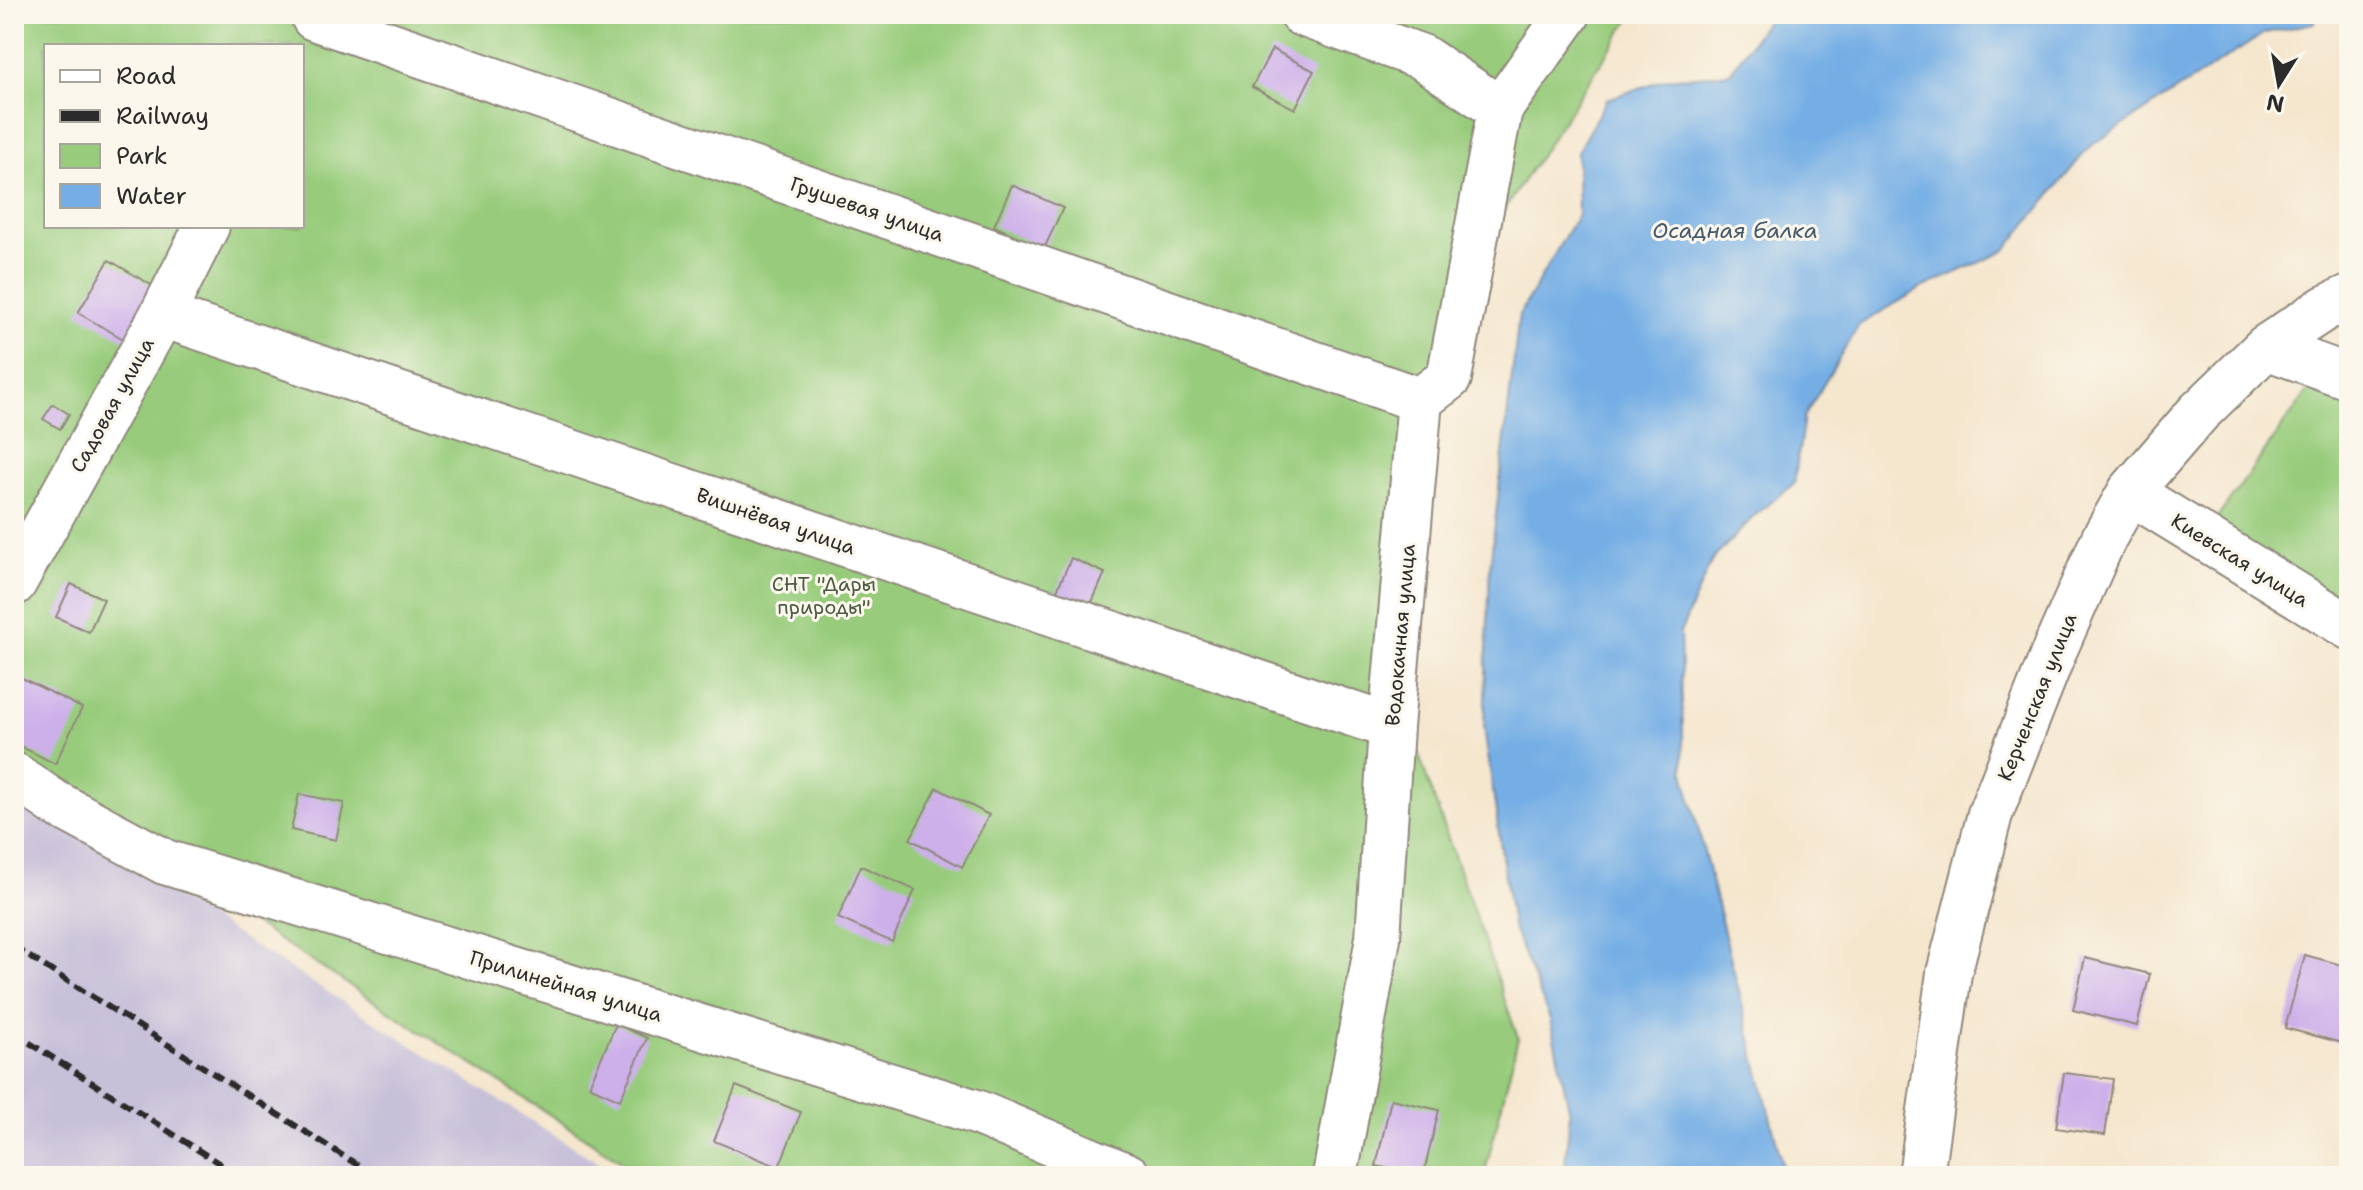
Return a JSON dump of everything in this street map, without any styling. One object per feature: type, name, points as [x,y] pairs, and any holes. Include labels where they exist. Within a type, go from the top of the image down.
[{"type":"street","points":[[1302,14],[1422,57],[1500,109]]},
{"type":"street","points":[[1420,400],[1449,378],[1500,109],[1568,14]]},
{"type":"street","name":"Грушевая улица","points":[[310,26],[1420,400]]},
{"type":"street","name":"Садовая улица","points":[[14,583],[162,315],[206,228]]},
{"type":"street","name":"Керченская улица","points":[[1921,1176],[1949,973],[1990,814],[2055,649],[2104,538],[2130,492],[2198,413],[2266,347],[2337,302]]},
{"type":"street","name":"Вишнёвая улица","points":[[162,315],[1391,727]]},
{"type":"street","points":[[2266,347],[2349,377]]},
{"type":"street","name":"Водокачная улица","points":[[1335,1176],[1378,938],[1391,727],[1420,400]]},
{"type":"street","name":"Киевская улица","points":[[2130,492],[2349,627]]},
{"type":"street","name":"Прилинейная улица","points":[[14,775],[55,803],[165,862],[976,1112],[1128,1176]]},
{"type":"shaded area","points":[[14,794],[619,1176],[14,1176]]},
{"type":"green space","name":"СНТ \"Дары природы\"","points":[[14,14],[1633,14],[1495,224],[1433,406],[1408,724],[1518,1038],[1484,1176],[645,1176],[14,769]]},
{"type":"green space","points":[[2349,341],[2349,607],[2211,527],[2340,346]]},
{"type":"water","name":"Осадная балка","points":[[1771,14],[2317,14],[2314,23],[2265,33],[2089,147],[2005,251],[1922,288],[1859,325],[1804,417],[1794,484],[1754,516],[1712,560],[1680,633],[1684,772],[1785,1176],[1564,1176],[1570,1113],[1550,1019],[1512,926],[1484,727],[1490,566],[1519,315],[1578,214],[1577,152],[1607,99],[1666,79],[1730,73]]},
{"type":"building","points":[[1272,49],[1314,71],[1295,109],[1252,87]]},
{"type":"building","points":[[1012,185],[1063,208],[1044,249],[994,226]]},
{"type":"building","points":[[109,260],[163,292],[132,344],[78,313]]},
{"type":"building","points":[[53,404],[69,414],[60,429],[43,419]]},
{"type":"building","points":[[1071,558],[1105,573],[1089,609],[1055,595]]},
{"type":"building","points":[[71,584],[104,599],[89,632],[56,617]]},
{"type":"building","points":[[20,677],[82,708],[55,764],[14,743],[14,689]]},
{"type":"building","points":[[937,788],[989,815],[962,867],[910,839]]},
{"type":"building","points":[[299,794],[344,803],[336,840],[291,830]]},
{"type":"building","points":[[861,866],[915,890],[892,942],[838,918]]},
{"type":"building","points":[[2305,955],[2349,967],[2349,1034],[2346,1044],[2285,1028]]},
{"type":"building","points":[[2085,958],[2150,974],[2137,1026],[2073,1010]]},
{"type":"building","points":[[616,1024],[647,1038],[620,1100],[589,1086]]},
{"type":"building","points":[[2064,1073],[2113,1079],[2105,1135],[2056,1128]]},
{"type":"building","points":[[736,1086],[801,1112],[779,1167],[714,1141]]},
{"type":"building","points":[[1391,1099],[1439,1110],[1423,1176],[1376,1166]]},
{"type":"railway","points":[[14,947],[375,1176]]},
{"type":"railway","points":[[14,1033],[239,1176]]}]
